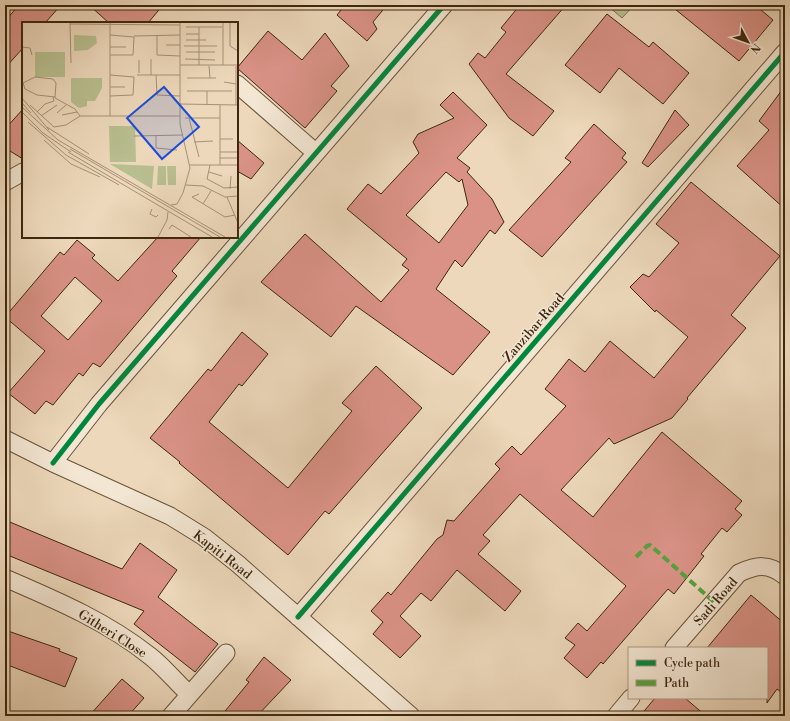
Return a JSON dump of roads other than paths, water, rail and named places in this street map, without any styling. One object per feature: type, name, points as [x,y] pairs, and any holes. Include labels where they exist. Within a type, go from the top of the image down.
[{"type":"street","points":[[53,463],[99,404],[315,152],[444,5]]},
{"type":"street","name":"Zanzibar Road","points":[[298,617],[785,52]]},
{"type":"street","points":[[238,85],[315,152]]},
{"type":"street","points":[[5,182],[22,173]]},
{"type":"street","name":"Kapiti Road","points":[[5,439],[53,463],[170,516],[204,537],[238,564],[411,716]]},
{"type":"street","name":"Sadi Road","points":[[675,647],[739,573],[750,568],[764,565],[785,576]]},
{"type":"street","name":"Githeri Close","points":[[5,578],[92,617],[151,657],[189,694]]},
{"type":"street","points":[[170,716],[226,653]]},
{"type":"street","points":[[616,716],[630,699]]}]
